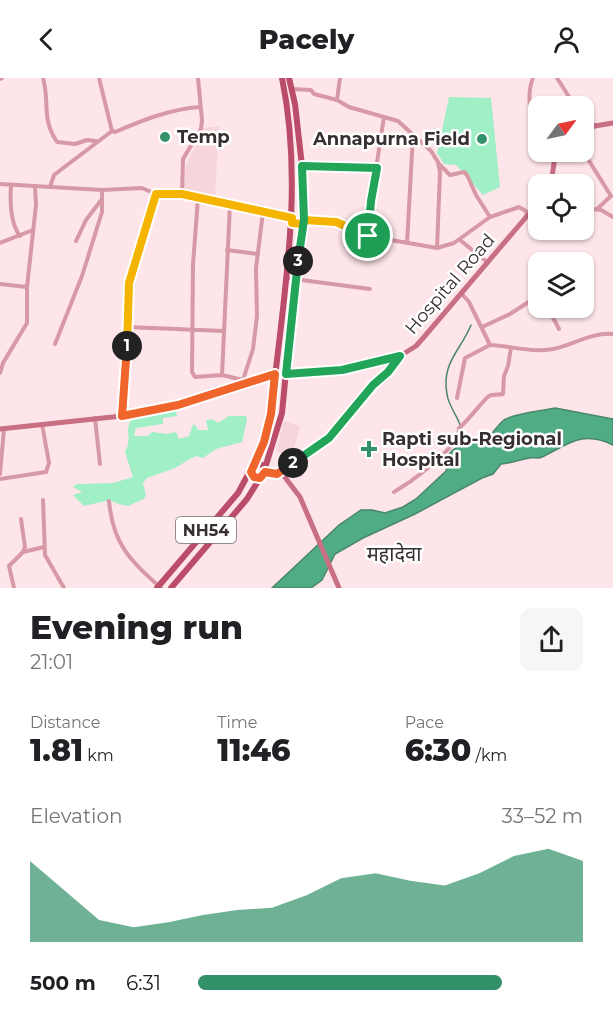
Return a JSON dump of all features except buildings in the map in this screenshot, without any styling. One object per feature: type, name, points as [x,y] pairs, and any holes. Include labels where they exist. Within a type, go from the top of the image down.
[{"type":"main road","points":[[282,78],[292,162],[292,218],[271,414],[264,442],[252,467],[252,475],[260,478],[265,470],[282,413],[303,219],[302,166],[289,78]]},
{"type":"main road","points":[[292,218],[303,219]]},
{"type":"main road","points":[[292,218],[303,219]]},
{"type":"main road","points":[[252,467],[259,464],[265,470]]},
{"type":"main road","name":"NH54","points":[[159,587],[238,493],[252,467]]},
{"type":"main road","name":"NH54","points":[[171,588],[247,499],[260,478]]},
{"type":"street","points":[[43,78],[49,130],[57,142],[75,144],[87,140],[96,141]]},
{"type":"street","points":[[99,78],[112,131]]},
{"type":"street","points":[[182,194],[183,159],[201,129],[198,78]]},
{"type":"street","points":[[337,100],[340,78]]},
{"type":"street","points":[[531,96],[533,78]]},
{"type":"street","points":[[566,78],[559,80],[569,96]]},
{"type":"street","points":[[292,89],[311,90],[314,94],[337,100],[349,107],[398,121],[431,151],[450,175],[461,172],[466,174],[490,217]]},
{"type":"street","points":[[50,187],[54,175],[112,131],[115,132],[147,118],[180,109],[200,107]]},
{"type":"street","points":[[368,236],[384,117]]},
{"type":"street","points":[[595,126],[613,123]]},
{"type":"street","points":[[407,243],[413,134]]},
{"type":"street","points":[[437,248],[440,172],[438,162]]},
{"type":"street","points":[[590,162],[612,196],[599,210]]},
{"type":"street","points":[[302,166],[377,168]]},
{"type":"street","points":[[0,184],[102,190],[142,188],[156,194],[182,194],[292,218]]},
{"type":"street","points":[[10,185],[10,200],[16,231],[20,236]]},
{"type":"street","points":[[0,374],[3,363],[27,323],[27,287],[36,205],[35,186]]},
{"type":"street","points":[[56,344],[82,276],[102,212],[102,190]]},
{"type":"street","points":[[122,416],[127,359],[129,283],[156,194]]},
{"type":"street","points":[[76,241],[86,220],[103,198]]},
{"type":"street","points":[[198,198],[193,265],[192,372],[195,377],[222,375],[242,383]]},
{"type":"street","points":[[222,375],[230,204]]},
{"type":"street","points":[[303,219],[336,222],[368,236],[437,248],[460,240],[490,217],[519,207],[526,211],[528,216]]},
{"type":"street","points":[[594,209],[613,217]]},
{"type":"street","points":[[242,383],[253,349],[257,316],[258,254],[263,212]]},
{"type":"street","name":"Hospital Road","points":[[277,474],[324,442],[400,356],[416,346],[528,216]]},
{"type":"street","points":[[0,243],[34,230]]},
{"type":"street","points":[[460,240],[488,263]]},
{"type":"street","points":[[227,250],[258,254]]},
{"type":"street","points":[[286,278],[370,289]]},
{"type":"street","points":[[0,284],[27,287]]},
{"type":"street","points":[[461,293],[469,302],[490,345]]},
{"type":"street","points":[[482,327],[528,302]]},
{"type":"street","points":[[554,318],[559,328]]},
{"type":"street","points":[[127,327],[224,331]]},
{"type":"street","points":[[457,398],[465,358],[490,345],[538,351],[594,336],[613,334]]},
{"type":"street","points":[[394,492],[412,481],[446,452],[458,439],[459,428],[483,401],[490,395],[503,394],[504,375],[511,348]]},
{"type":"street","points":[[42,424],[49,463],[46,472],[0,477],[2,429],[95,417],[122,416],[178,405],[275,374],[342,370],[400,356]]},
{"type":"street","points":[[95,417],[100,464]]},
{"type":"street","points":[[265,470],[284,476],[290,481],[312,522],[339,587]]},
{"type":"street","points":[[43,500],[45,555],[64,588]]},
{"type":"street","points":[[109,501],[116,537],[133,562],[159,587]]},
{"type":"street","points":[[21,519],[25,540],[23,552]]},
{"type":"street","points":[[14,588],[9,566],[23,552],[44,547]]},
{"type":"shaded area","points":[[449,97],[491,98],[500,187],[483,195],[456,165],[444,164],[437,153]]},
{"type":"shaded area","points":[[219,126],[215,197],[183,192],[185,167],[204,128]]},
{"type":"shaded area","points":[[555,408],[613,419],[613,445],[593,439],[576,440],[540,458],[501,464],[493,474],[335,554],[322,580],[311,588],[272,588],[339,525],[361,510],[385,513],[403,507],[416,499],[446,471],[445,463],[451,451],[489,436],[504,420],[521,414]]},
{"type":"shaded area","points":[[176,411],[177,416],[163,418],[163,424],[136,428],[134,436],[148,436],[152,432],[167,434],[176,432],[179,439],[189,436],[193,424],[198,430],[208,430],[206,420],[212,419],[218,423],[229,416],[246,416],[242,442],[216,449],[203,458],[196,456],[175,468],[147,478],[143,483],[146,495],[144,499],[128,506],[110,500],[84,506],[73,495],[82,492],[73,487],[77,484],[113,483],[133,477],[125,452],[131,419]]},
{"type":"shaded area","points":[[284,421],[300,426],[292,456],[276,452]]},
{"type":"waterway","points":[[460,425],[448,398],[446,383],[449,365],[471,325]]},
{"type":"waterway","points":[[461,429],[464,442]]},
{"type":"place","name":"Temp","points":[[165,137]]},
{"type":"place","name":"Annapurna Field","points":[[482,139]]},
{"type":"place","name":"Rapti sub-Regional Hospital","points":[[369,449]]},
{"type":"district","name":"महादेवा","points":[[394,554]]},
{"type":"route","points":[[368,236],[336,222],[304,220],[303,224],[292,223],[292,218],[230,204],[182,194],[156,194],[129,283],[127,359],[122,416],[178,405],[275,374],[271,414],[264,442],[251,470],[252,475],[260,478],[265,472],[277,474],[324,442],[400,356],[342,370],[286,374],[295,279],[304,220],[302,166],[377,168],[368,236]]}]
